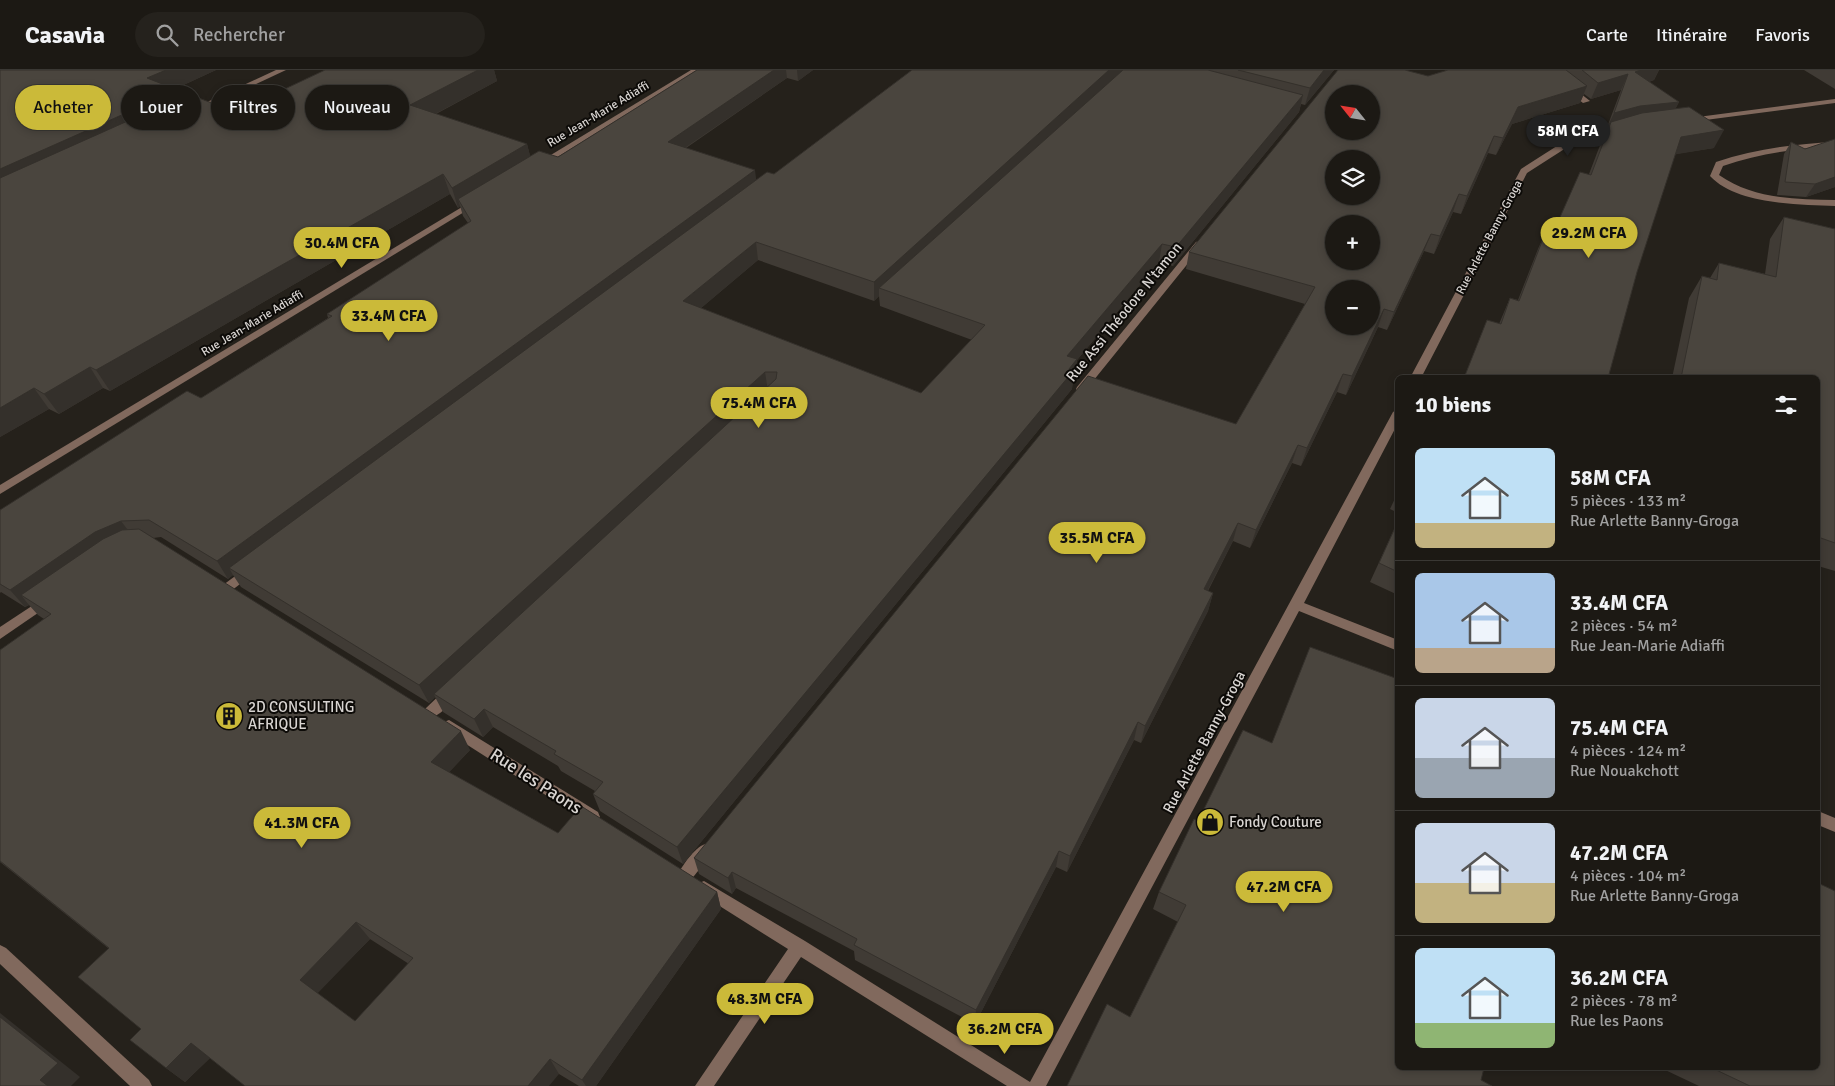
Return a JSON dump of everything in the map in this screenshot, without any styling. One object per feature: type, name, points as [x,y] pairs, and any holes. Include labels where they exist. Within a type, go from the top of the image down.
[{"type":"street","points":[[201,107],[282,70]]},
{"type":"street","name":"Rue Jean-Marie Adiaffi","points":[[535,167],[696,70]]},
{"type":"street","points":[[1546,70],[1586,101]]},
{"type":"street","points":[[1680,121],[1835,101]]},
{"type":"street","name":"Rue Arlette Banny-Groga","points":[[1418,375],[1524,171],[1563,146],[1632,127]]},
{"type":"street","points":[[1835,144],[1793,146],[1746,154],[1719,164],[1714,176],[1726,186],[1756,194],[1797,201],[1835,203]]},
{"type":"street","name":"Rue Jean-Marie Adiaffi","points":[[0,490],[484,198]]},
{"type":"street","name":"Rue Assi Théodore N'tamon","points":[[1075,396],[1207,234]]},
{"type":"street","name":"Rue Arlette Banny-Groga","points":[[1037,1086],[1395,418]]},
{"type":"street","points":[[244,598],[223,585],[259,564]]},
{"type":"street","points":[[0,634],[56,594]]},
{"type":"street","points":[[1296,605],[1395,645]]},
{"type":"street","name":"Rue les Paons","points":[[459,686],[425,710],[602,823]]},
{"type":"street","points":[[1820,819],[1835,825]]},
{"type":"street","points":[[685,876],[710,845]]},
{"type":"street","points":[[668,866],[1023,1086]]},
{"type":"street","points":[[704,1086],[799,946]]},
{"type":"street","points":[[0,953],[143,1086]]},
{"type":"building","points":[[0,70],[166,70],[147,78],[165,85],[121,85],[121,115],[111,120],[111,85],[15,85],[15,130],[88,130],[0,169]]},
{"type":"building","points":[[325,70],[478,70],[410,105],[527,144],[452,188],[443,174],[96,370],[90,367],[44,394],[34,388],[0,408],[0,178],[121,124],[121,130],[201,130],[201,99],[211,103],[211,130],[295,130],[295,85],[293,85]]},
{"type":"building","points":[[697,70],[774,70],[668,142],[755,170],[217,561],[149,520],[121,521],[95,532],[10,590],[0,584],[0,510],[187,391],[201,398],[332,316],[327,314],[471,221],[458,199],[539,151],[558,157]]},
{"type":"building","points":[[912,70],[1109,70],[874,282],[756,242],[683,301],[921,393],[985,325],[879,288],[1123,70],[1208,70],[1303,95],[1176,247],[1162,244],[1067,356],[1077,359],[1069,369],[1074,370],[677,847],[593,794],[603,782],[554,754],[556,751],[484,709],[474,719],[434,694],[776,379],[777,372],[765,372],[419,685],[229,568],[767,172],[774,174]]},
{"type":"building","points":[[1238,70],[1324,70],[1310,88]]},
{"type":"building","points":[[1338,70],[1405,70],[1428,76],[1448,70],[1566,70],[1587,86],[1518,107],[1503,138],[1494,136],[1467,196],[1459,194],[1440,236],[1431,234],[1394,312],[1384,309],[1380,317],[1380,280],[1325,280],[1325,335],[1372,335],[1352,376],[1343,374],[1307,448],[1298,445],[1256,530],[1238,523],[1204,589],[1213,593],[1145,726],[1138,722],[1070,856],[1059,851],[976,1010],[854,945],[857,939],[732,872],[728,878],[694,858],[1088,376],[1236,424],[1315,287],[1189,252],[1325,86],[1325,140],[1380,140],[1380,85],[1326,85]]},
{"type":"building","points":[[1582,70],[1641,70],[1635,72],[1679,102],[1640,106],[1614,113],[1628,74],[1598,83]]},
{"type":"building","points":[[1689,107],[1724,130],[1681,137],[1637,272],[1609,375],[1465,375],[1487,320],[1501,324],[1510,298],[1519,301],[1546,231],[1553,233],[1580,172],[1591,175],[1611,122],[1642,113]]},
{"type":"building","points":[[1835,139],[1835,177],[1815,184],[1785,182],[1791,142],[1805,149]]},
{"type":"building","points":[[1784,217],[1835,229],[1835,543],[1820,538],[1820,375],[1682,375],[1702,276],[1717,280],[1719,263],[1776,277]]},
{"type":"building","points":[[1395,528],[1395,571],[1379,563]]},
{"type":"building","points":[[139,529],[461,731],[431,762],[558,833],[581,806],[717,892],[582,1080],[550,1059],[528,1086],[245,1086],[191,1043],[166,1068],[130,1040],[141,1029],[78,977],[109,948],[0,861],[0,650],[51,614],[21,595],[103,539],[122,530]],"holes":[[[356,922],[413,958],[355,1021],[300,980]]]},
{"type":"building","points":[[1310,647],[1395,678],[1395,1070],[1484,1070],[1481,1080],[1492,1086],[1067,1086],[1107,1004],[1130,1017],[1186,905],[1159,892],[1194,819],[1198,821],[1243,730],[1272,743]]},
{"type":"building","points":[[1820,884],[1835,891],[1835,1086],[1750,1086],[1716,1070],[1820,1070]]},
{"type":"building","points":[[0,1017],[58,1063],[40,1080],[48,1086],[0,1086]]},
{"type":"place","name":"2D CONSULTING AFRIQUE","points":[[229,716]]},
{"type":"place","name":"Fondy Couture","points":[[1210,822]]}]
